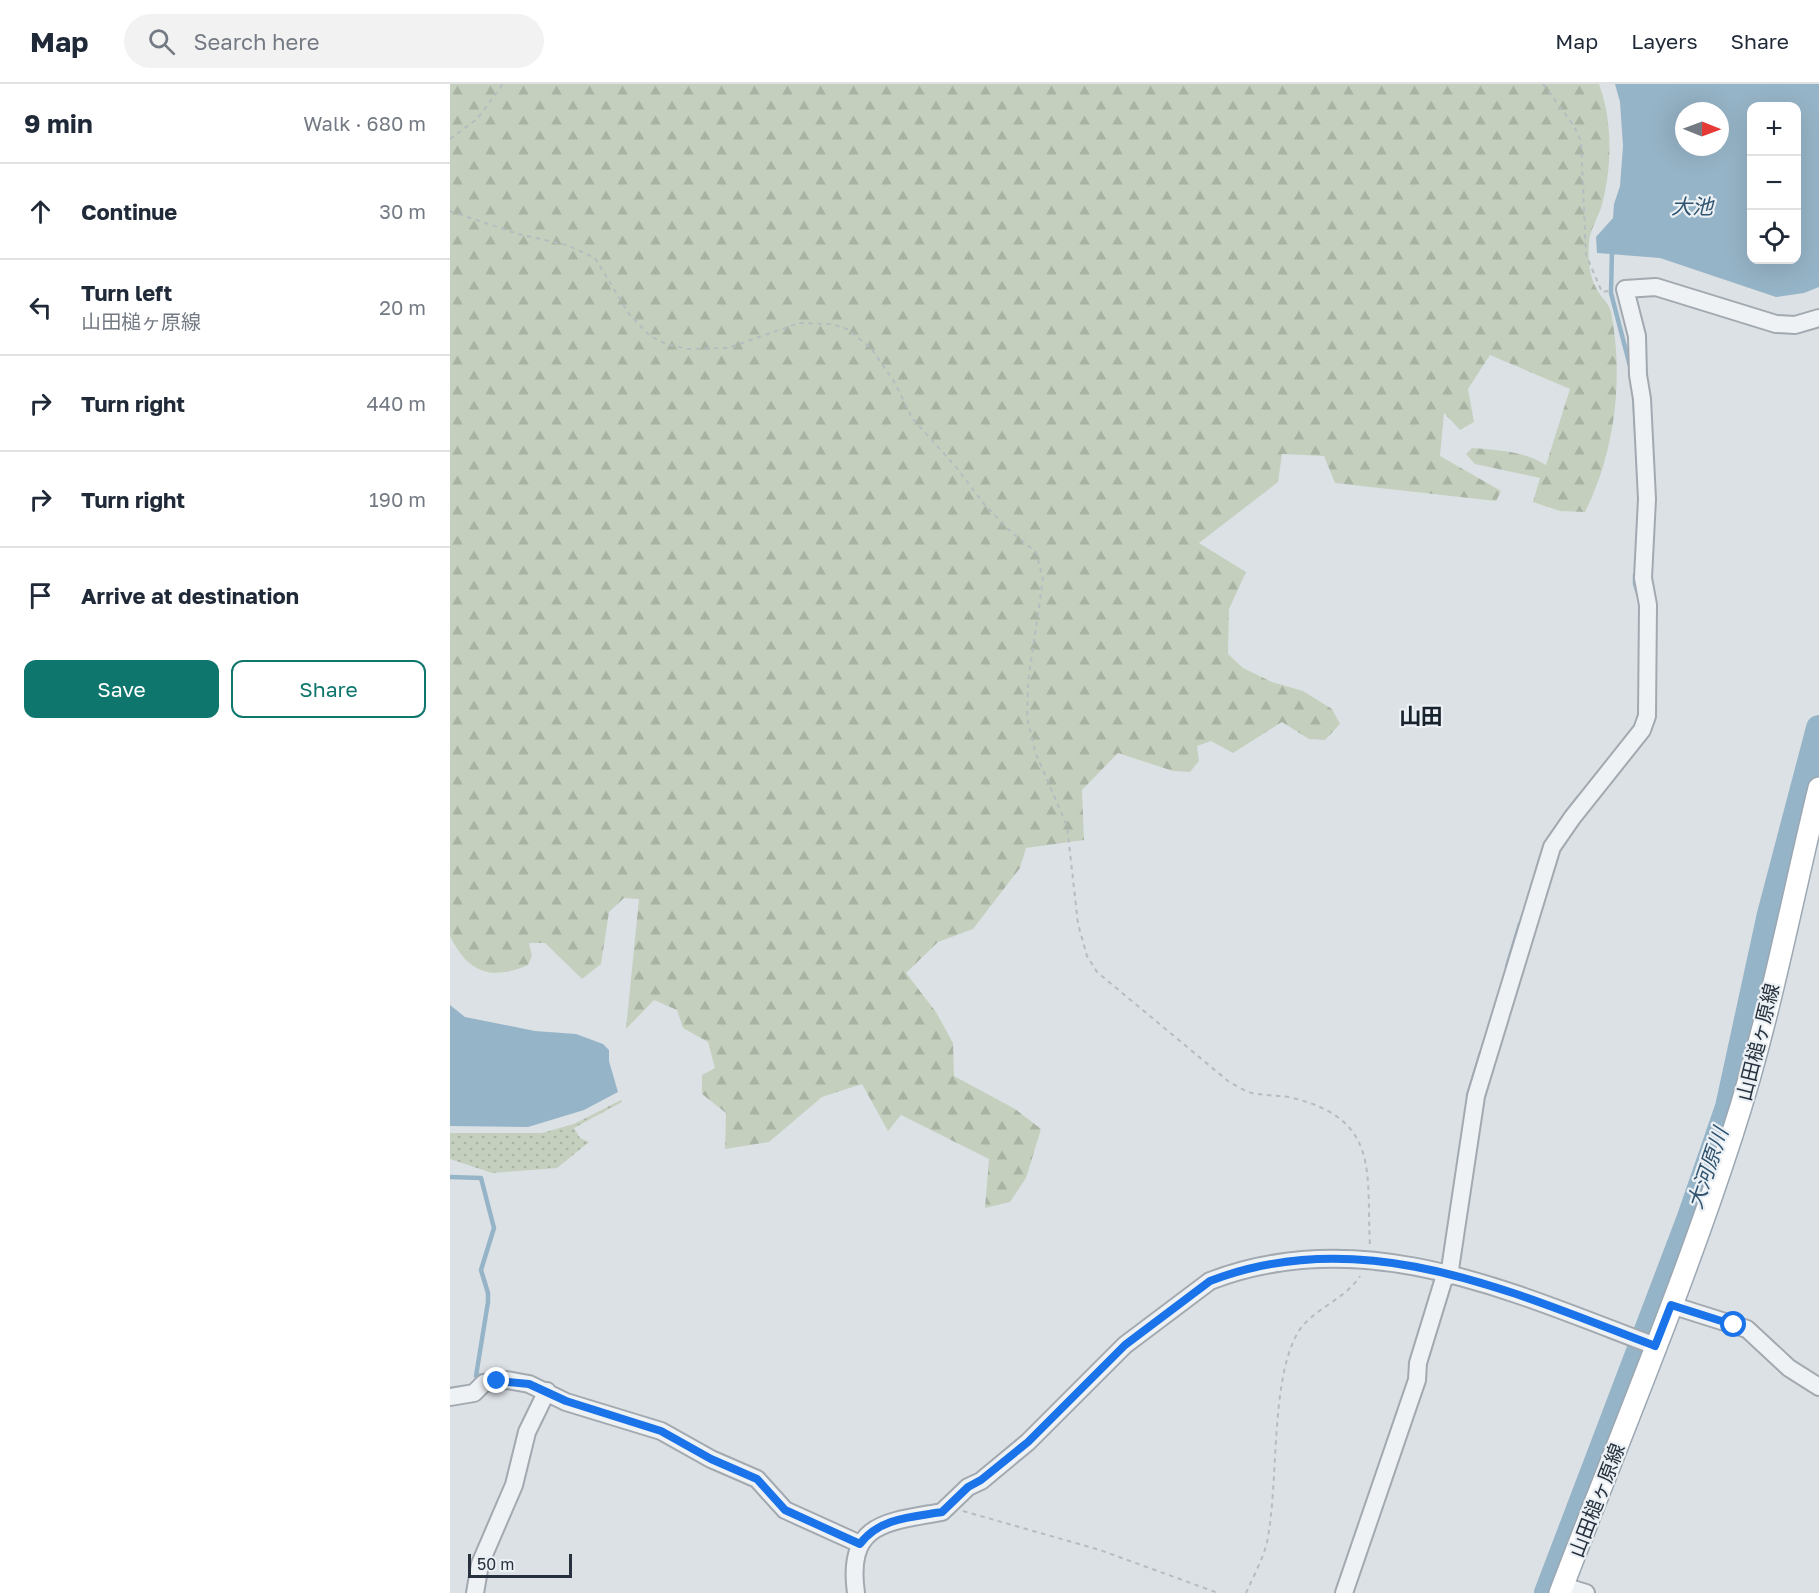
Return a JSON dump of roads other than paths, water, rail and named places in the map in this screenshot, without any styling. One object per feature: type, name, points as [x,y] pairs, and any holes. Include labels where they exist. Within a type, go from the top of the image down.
[{"type":"main road","name":"山田槌ヶ原線","points":[[1561,1589],[1647,1343],[1671,1305],[1732,1135],[1749,1076],[1819,788]]},
{"type":"street","points":[[1344,1593],[1417,1380],[1418,1363],[1447,1275],[1476,1096],[1552,847],[1572,818],[1642,730],[1647,716],[1648,605],[1643,578],[1647,498],[1643,410],[1638,375],[1637,336],[1625,289],[1656,287],[1776,324],[1795,325],[1819,318]]},
{"type":"street","points":[[856,1593],[856,1563],[860,1544],[869,1532],[890,1521],[942,1512],[949,1507],[968,1487],[981,1480],[1028,1442],[1125,1345],[1210,1281],[1279,1262],[1321,1258],[1371,1258],[1483,1281],[1647,1343]]},
{"type":"street","points":[[1671,1305],[1747,1329],[1789,1368],[1819,1387]]},
{"type":"street","points":[[450,1397],[474,1394],[484,1383],[507,1380],[529,1384],[566,1401],[661,1431],[711,1459],[757,1479],[785,1510],[860,1544]]},
{"type":"street","points":[[475,1593],[480,1564],[514,1485],[527,1432],[548,1391]]},
{"type":"street","points":[[1561,1589],[1586,1593]]},
{"type":"water","name":"大池","points":[[1615,84],[1819,84],[1819,287],[1804,293],[1776,297],[1660,258],[1597,253],[1596,237],[1613,218],[1614,204],[1620,186],[1623,146],[1620,102]]},
{"type":"water","points":[[450,1005],[465,1017],[535,1031],[576,1034],[603,1044],[609,1050],[609,1061],[618,1092],[584,1110],[528,1127],[450,1126]]},
{"type":"waterway","points":[[1612,249],[1611,293],[1631,370]]},
{"type":"waterway","points":[[1634,392],[1636,429]]},
{"type":"waterway","points":[[1635,575],[1639,596]]},
{"type":"waterway","name":"大河原川","points":[[1547,1593],[1689,1220],[1728,1107],[1770,914],[1819,728]]},
{"type":"waterway","points":[[1567,812],[1578,798]]},
{"type":"waterway","points":[[1538,867],[1546,844]]},
{"type":"waterway","points":[[1507,967],[1520,924]]},
{"type":"waterway","points":[[1468,1096],[1481,1053]]},
{"type":"waterway","points":[[450,1177],[481,1178],[494,1228],[481,1270],[488,1293],[488,1302],[476,1376],[486,1375]]},
{"type":"district","name":"山田","points":[[1421,715]]}]
